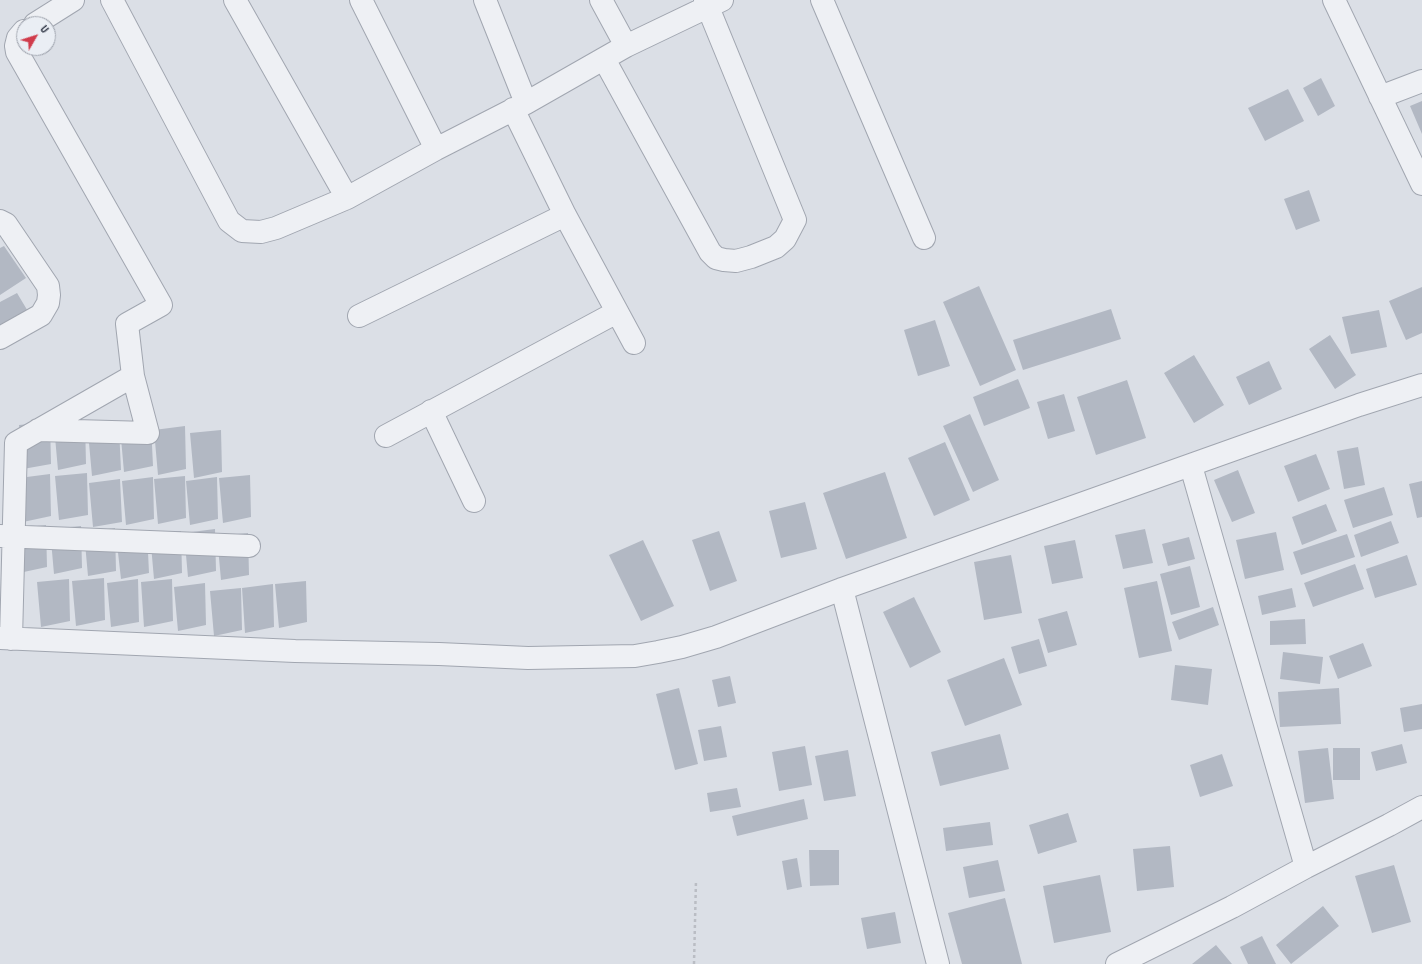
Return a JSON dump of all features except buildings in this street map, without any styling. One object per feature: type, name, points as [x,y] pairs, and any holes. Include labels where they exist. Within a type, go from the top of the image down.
[{"type":"street","points":[[48,16],[73,0]]},
{"type":"street","points":[[112,0],[229,220],[242,231],[261,232],[276,228],[347,198],[436,149],[519,106],[626,46],[712,3],[795,220],[785,239],[776,247],[736,261],[716,258],[710,252],[604,59]]},
{"type":"street","points":[[234,0],[347,198]]},
{"type":"street","points":[[361,0],[436,149]]},
{"type":"street","points":[[485,0],[519,106],[565,215],[634,343]]},
{"type":"street","points":[[601,0],[626,46]]},
{"type":"street","points":[[822,0],[924,238]]},
{"type":"street","points":[[1334,0],[1422,184]]},
{"type":"street","points":[[18,56],[161,305],[127,324],[133,376],[148,433],[38,430]]},
{"type":"street","points":[[1380,97],[1422,81]]},
{"type":"street","points":[[359,316],[565,215]]},
{"type":"street","points":[[0,221],[6,224],[48,286],[49,295],[48,303],[41,315],[0,338]]},
{"type":"street","points":[[386,436],[617,312]]},
{"type":"street","points":[[133,376],[16,443],[7,509],[6,638],[295,652],[432,654],[528,658],[635,656],[682,647],[716,638],[842,589],[1359,405],[1422,385]]},
{"type":"street","points":[[431,411],[474,501]]},
{"type":"street","points":[[1191,466],[1306,866]]},
{"type":"street","points":[[7,536],[249,546]]},
{"type":"street","points":[[842,589],[938,964]]},
{"type":"street","points":[[1117,964],[1232,907],[1306,866],[1422,807]]},
{"type":"path","points":[[694,964],[696,880]]}]
